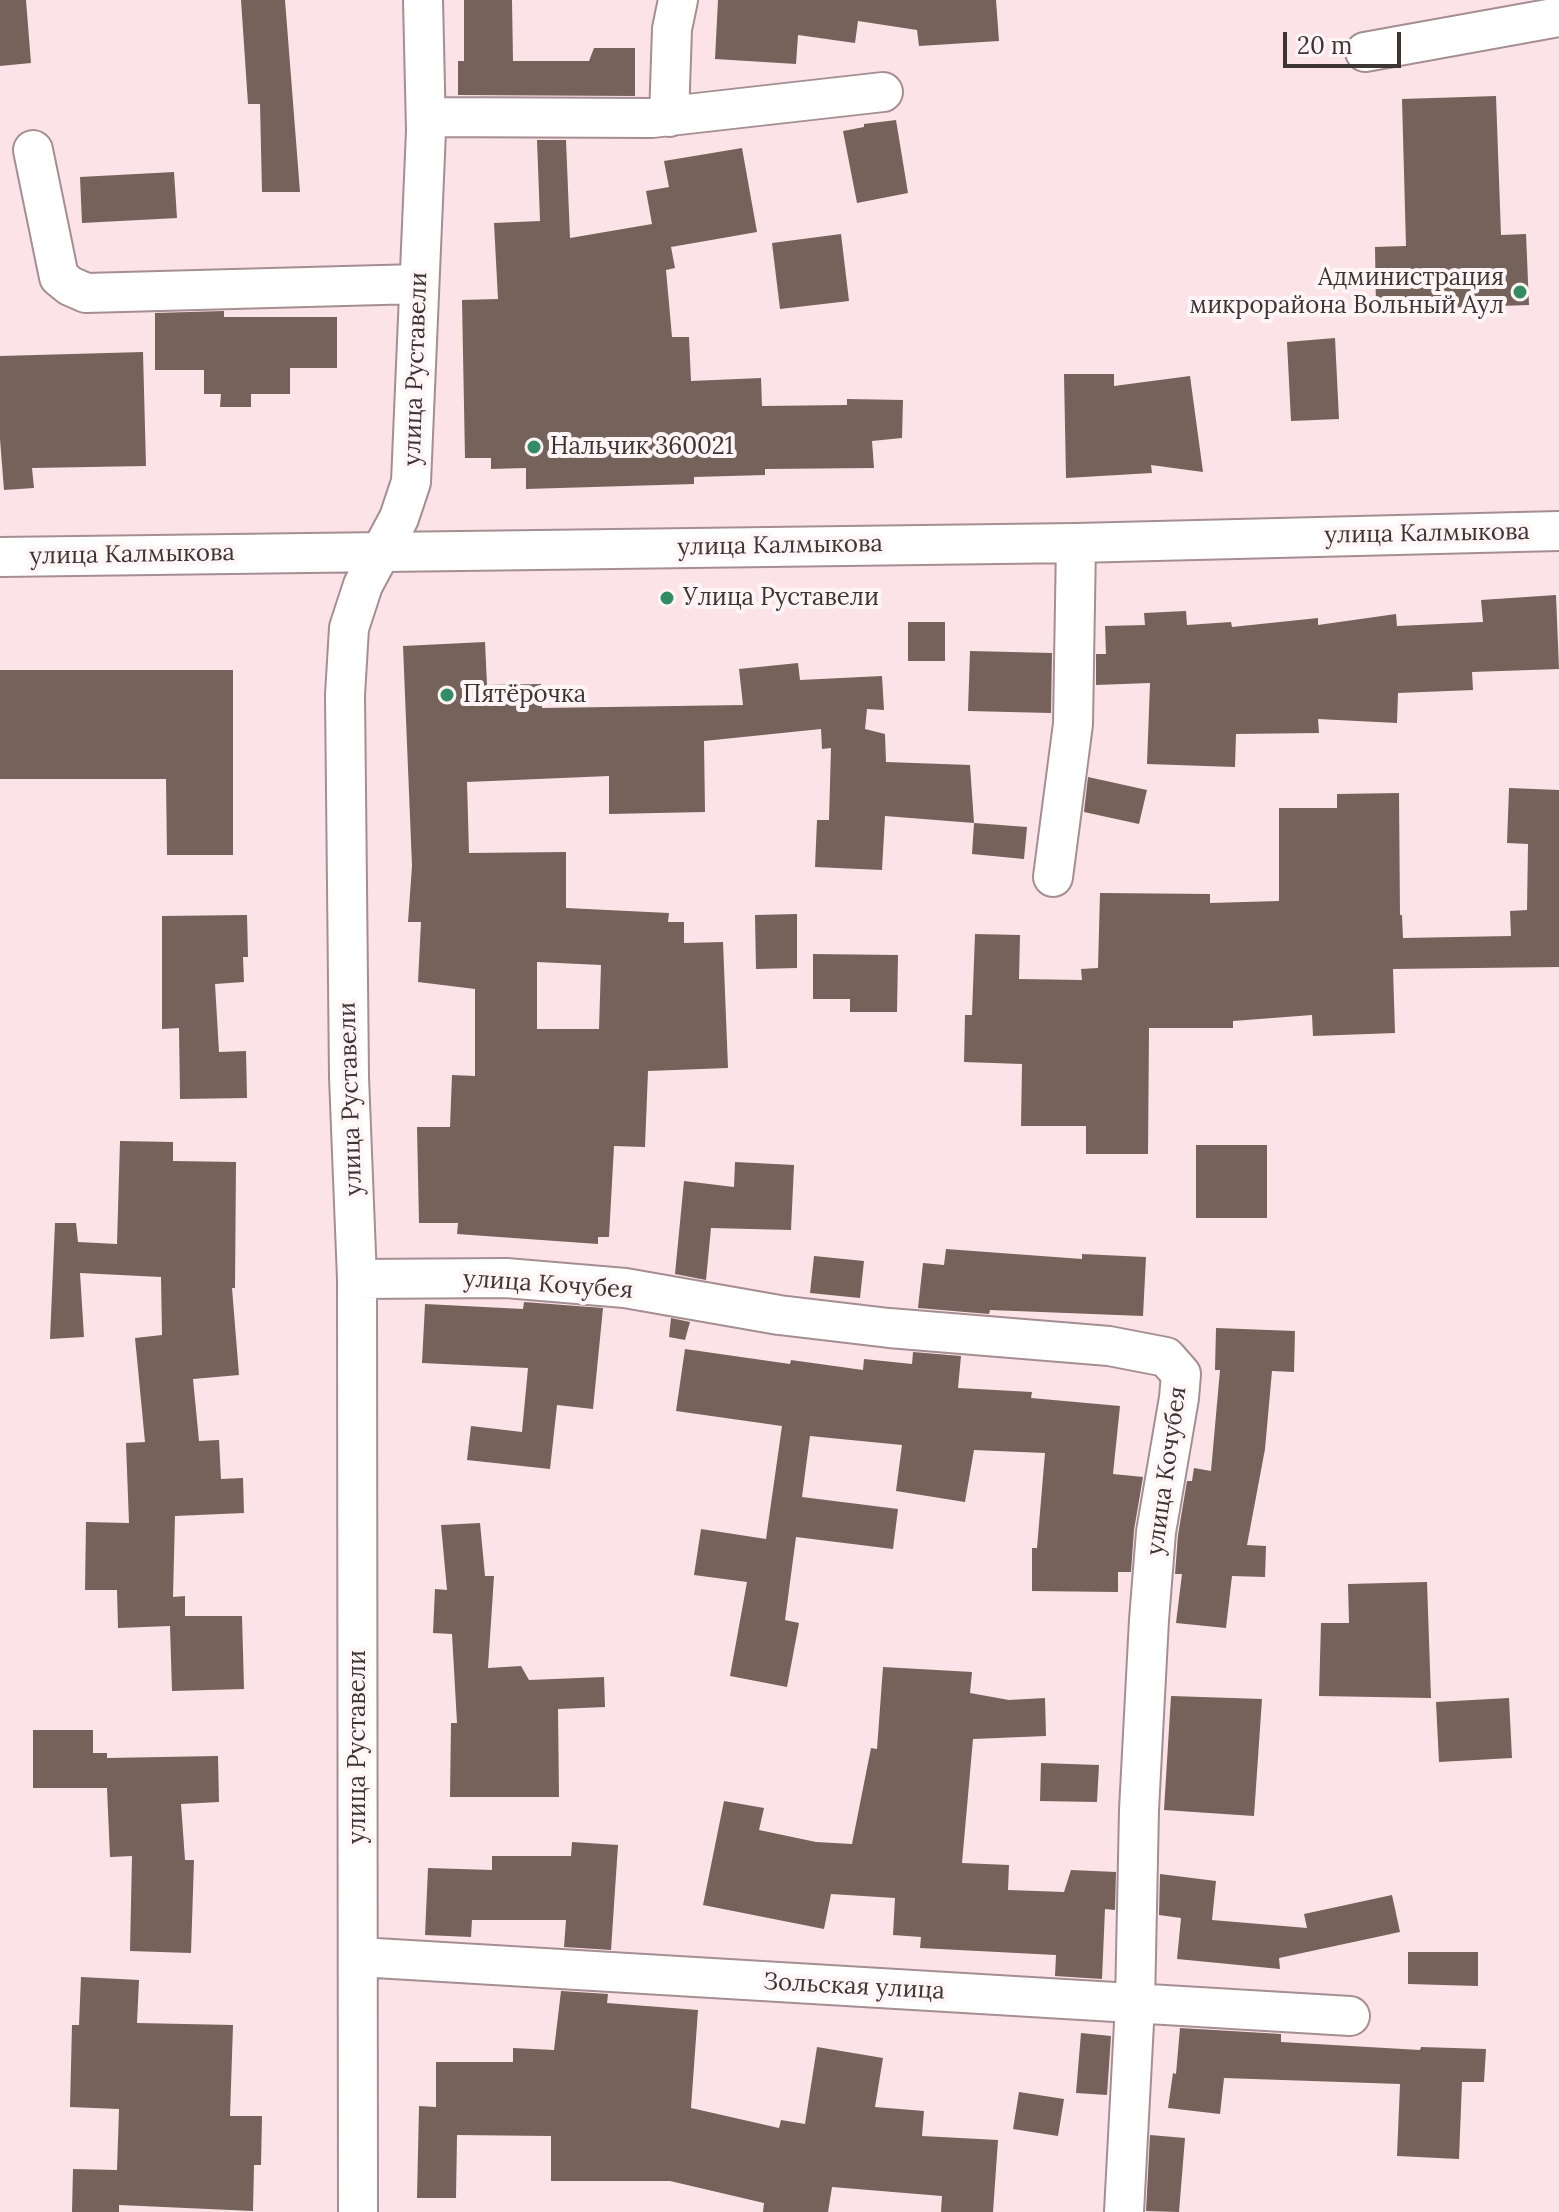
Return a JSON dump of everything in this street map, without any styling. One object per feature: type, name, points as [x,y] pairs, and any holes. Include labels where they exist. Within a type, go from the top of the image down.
[{"type":"street","name":"улица Руставели","points":[[358,2212],[357,1279],[349,1077],[345,695],[349,628],[363,585],[399,518],[411,482],[426,117],[423,0]]},
{"type":"street","points":[[669,117],[672,29],[678,0]]},
{"type":"street","points":[[1365,52],[1559,17]]},
{"type":"street","points":[[426,117],[669,117],[883,92]]},
{"type":"street","points":[[33,150],[59,277],[86,293],[418,284]]},
{"type":"street","name":"улица Калмыкова","points":[[0,557],[1076,543],[1559,531]]},
{"type":"street","points":[[1053,877],[1073,724],[1076,543]]},
{"type":"street","name":"улица Кочубея","points":[[357,1279],[506,1278],[625,1288],[779,1315],[889,1328],[1109,1346],[1166,1357],[1181,1374],[1156,1532],[1139,1810],[1135,2004],[1124,2212]]},
{"type":"street","name":"Зольская улица","points":[[359,1957],[1350,2016]]},
{"type":"building","points":[[0,0],[26,0],[31,63],[0,66]]},
{"type":"building","points":[[241,0],[285,0],[300,192],[262,192],[260,104],[248,104]]},
{"type":"building","points":[[464,0],[512,0],[513,61],[589,61],[594,48],[635,48],[635,96],[458,95],[458,61],[464,61]]},
{"type":"building","points":[[718,0],[996,0],[999,41],[919,46],[917,30],[858,21],[855,43],[798,35],[796,64],[715,59]]},
{"type":"building","points":[[1496,96],[1501,235],[1526,234],[1529,305],[1376,310],[1375,247],[1406,246],[1402,99]]},
{"type":"building","points":[[896,120],[908,193],[857,203],[843,131],[864,127],[864,124]]},
{"type":"building","points":[[537,140],[566,140],[570,238],[652,224],[646,191],[669,187],[664,161],[742,148],[757,232],[671,247],[675,268],[666,270],[672,337],[689,337],[691,381],[761,378],[762,406],[847,405],[847,399],[903,400],[902,438],[872,441],[874,468],[765,469],[765,475],[694,477],[694,484],[526,489],[526,468],[491,469],[491,458],[465,458],[462,300],[498,299],[494,223],[540,221]]},
{"type":"building","points":[[174,172],[177,218],[82,223],[80,177]]},
{"type":"building","points":[[841,234],[849,301],[780,309],[772,243]]},
{"type":"building","points":[[224,311],[224,317],[337,317],[337,368],[290,368],[290,394],[251,394],[251,407],[220,407],[221,394],[204,394],[204,370],[155,370],[155,313]]},
{"type":"building","points":[[1335,338],[1339,419],[1291,421],[1287,342]]},
{"type":"building","points":[[143,352],[146,466],[32,468],[34,488],[4,490],[0,439],[0,356]]},
{"type":"building","points":[[1064,374],[1114,374],[1114,386],[1190,376],[1203,472],[1151,465],[1152,473],[1066,478]]},
{"type":"building","points":[[1556,595],[1559,669],[1472,672],[1473,690],[1398,693],[1397,723],[1318,719],[1319,733],[1236,734],[1235,767],[1147,764],[1150,683],[1096,685],[1096,654],[1106,654],[1105,626],[1145,625],[1144,613],[1186,611],[1187,625],[1231,622],[1232,627],[1318,618],[1318,625],[1396,614],[1397,626],[1483,622],[1481,600]]},
{"type":"building","points":[[908,622],[945,622],[945,661],[908,661]]},
{"type":"building","points":[[485,642],[487,685],[541,684],[542,708],[743,705],[739,669],[798,663],[800,680],[882,676],[884,710],[867,709],[865,729],[885,734],[886,762],[970,765],[974,823],[885,816],[882,870],[815,867],[817,820],[829,820],[831,748],[822,749],[821,729],[704,741],[705,812],[609,814],[609,776],[467,782],[469,853],[566,852],[566,908],[669,913],[668,922],[684,922],[684,943],[723,942],[728,1068],[648,1071],[645,1147],[614,1146],[609,1237],[598,1237],[598,1244],[457,1234],[458,1223],[419,1223],[417,1127],[450,1127],[452,1075],[475,1076],[475,989],[418,982],[421,922],[408,922],[412,866],[403,646]],"holes":[[[537,962],[601,965],[599,1029],[537,1029]]]},
{"type":"building","points":[[970,651],[1052,653],[1051,713],[968,711]]},
{"type":"building","points":[[0,670],[233,670],[233,855],[167,855],[166,779],[0,779]]},
{"type":"building","points":[[1088,777],[1147,790],[1139,824],[1084,812]]},
{"type":"building","points":[[1509,788],[1559,790],[1559,967],[1393,969],[1395,1033],[1313,1036],[1312,1015],[1233,1021],[1233,1028],[1149,1028],[1148,1154],[1086,1154],[1086,1126],[1021,1126],[1022,1064],[964,1062],[965,1015],[972,1015],[975,934],[1020,935],[1019,979],[1082,980],[1081,969],[1098,968],[1100,893],[1210,894],[1210,903],[1279,901],[1279,808],[1337,808],[1337,794],[1399,793],[1403,938],[1511,936],[1510,911],[1527,910],[1528,844],[1507,843]]},
{"type":"building","points":[[974,823],[1027,827],[1024,859],[972,854]]},
{"type":"building","points":[[797,914],[797,968],[756,969],[755,915]]},
{"type":"building","points":[[247,915],[248,957],[243,957],[244,982],[215,984],[219,1052],[246,1051],[247,1098],[180,1099],[179,1028],[162,1029],[162,916]]},
{"type":"building","points":[[813,954],[898,955],[897,1012],[850,1012],[850,999],[813,999]]},
{"type":"building","points":[[120,1141],[173,1142],[173,1161],[236,1162],[235,1288],[232,1288],[239,1375],[193,1379],[199,1441],[219,1440],[221,1479],[243,1478],[244,1513],[175,1516],[173,1597],[185,1596],[185,1616],[242,1616],[244,1689],[172,1691],[170,1626],[118,1628],[117,1590],[85,1590],[86,1522],[129,1523],[126,1443],[145,1442],[135,1338],[162,1335],[161,1277],[80,1273],[84,1337],[50,1339],[55,1223],[76,1223],[78,1242],[117,1244]]},
{"type":"building","points":[[1196,1145],[1267,1145],[1267,1218],[1196,1218]]},
{"type":"building","points":[[735,1162],[794,1165],[791,1230],[711,1228],[706,1280],[675,1274],[684,1181],[734,1187]]},
{"type":"building","points":[[946,1249],[1082,1259],[1082,1254],[1146,1257],[1143,1316],[990,1310],[989,1314],[918,1308],[923,1263],[944,1265]]},
{"type":"building","points":[[814,1256],[864,1261],[860,1298],[810,1293]]},
{"type":"building","points":[[524,1302],[603,1308],[593,1409],[557,1405],[550,1469],[467,1460],[471,1426],[522,1432],[528,1368],[422,1363],[425,1304],[523,1309]]},
{"type":"building","points":[[671,1318],[690,1322],[685,1340],[669,1337]]},
{"type":"building","points":[[1216,1328],[1295,1331],[1294,1372],[1272,1371],[1265,1449],[1247,1545],[1266,1546],[1265,1577],[1232,1576],[1226,1628],[1176,1623],[1182,1574],[1175,1574],[1178,1535],[1187,1481],[1192,1481],[1194,1468],[1211,1471],[1220,1370],[1215,1370]]},
{"type":"building","points":[[685,1349],[790,1364],[791,1360],[863,1370],[864,1359],[912,1364],[913,1352],[961,1356],[958,1388],[1032,1392],[1031,1398],[1120,1406],[1113,1474],[1143,1477],[1131,1572],[1118,1572],[1118,1592],[1032,1591],[1032,1548],[1037,1548],[1045,1453],[974,1450],[965,1502],[896,1491],[902,1445],[810,1436],[802,1497],[898,1509],[893,1549],[796,1537],[785,1620],[799,1623],[787,1687],[730,1676],[747,1582],[694,1575],[701,1529],[766,1539],[782,1426],[676,1411]]},
{"type":"building","points":[[480,1523],[485,1576],[494,1576],[488,1668],[521,1666],[529,1680],[604,1677],[605,1707],[558,1709],[559,1797],[450,1797],[451,1723],[457,1723],[452,1634],[433,1633],[435,1589],[447,1590],[441,1525]]},
{"type":"building","points":[[1427,1582],[1431,1698],[1319,1696],[1321,1623],[1349,1623],[1348,1584]]},
{"type":"building","points":[[883,1667],[972,1672],[970,1693],[1009,1700],[1045,1698],[1046,1736],[973,1739],[962,1863],[1009,1865],[1008,1890],[1064,1892],[1071,1870],[1116,1872],[1115,1910],[1105,1909],[1102,1979],[1055,1976],[1056,1955],[920,1948],[921,1937],[893,1935],[895,1898],[831,1894],[824,1929],[703,1905],[724,1801],[764,1808],[759,1830],[816,1842],[852,1844],[871,1748],[877,1749]]},
{"type":"building","points":[[1171,1696],[1262,1699],[1254,1816],[1164,1810]]},
{"type":"building","points":[[1509,1698],[1512,1758],[1439,1762],[1436,1702]]},
{"type":"building","points":[[33,1730],[93,1730],[93,1753],[107,1753],[107,1758],[218,1756],[219,1802],[181,1804],[185,1860],[194,1860],[191,1953],[130,1951],[132,1856],[110,1857],[107,1788],[33,1788]]},
{"type":"building","points":[[1041,1763],[1099,1765],[1097,1802],[1040,1801]]},
{"type":"building","points":[[572,1842],[618,1845],[611,1950],[564,1947],[566,1920],[472,1920],[471,1937],[425,1935],[428,1868],[492,1870],[492,1856],[571,1856]]},
{"type":"building","points":[[1160,1874],[1216,1881],[1212,1920],[1307,1928],[1304,1914],[1392,1895],[1400,1932],[1279,1958],[1280,1969],[1177,1959],[1181,1918],[1159,1915]]},
{"type":"building","points":[[1408,1952],[1478,1952],[1478,1986],[1408,1984]]},
{"type":"building","points":[[81,1977],[139,1980],[137,2023],[233,2025],[230,2116],[262,2116],[261,2165],[254,2165],[253,2211],[119,2205],[119,2212],[72,2212],[73,2169],[117,2170],[119,2109],[70,2107],[72,2025],[79,2025]]},
{"type":"building","points":[[561,1991],[608,1994],[607,2003],[698,2010],[691,2108],[779,2128],[781,2120],[805,2124],[817,2047],[883,2058],[875,2107],[924,2111],[922,2136],[998,2140],[993,2212],[941,2212],[942,2196],[832,2187],[828,2212],[763,2212],[764,2203],[670,2181],[551,2181],[551,2136],[457,2135],[456,2198],[417,2198],[419,2106],[436,2107],[436,2062],[513,2062],[513,2048],[554,2050]]},
{"type":"building","points":[[1180,2028],[1281,2034],[1281,2042],[1420,2050],[1421,2047],[1486,2049],[1484,2082],[1462,2082],[1459,2159],[1397,2156],[1400,2084],[1224,2078],[1220,2114],[1168,2108],[1173,2073],[1176,2074]]},
{"type":"building","points":[[1081,2033],[1111,2036],[1107,2095],[1076,2093]]},
{"type":"building","points":[[1019,2092],[1064,2099],[1058,2136],[1013,2129]]},
{"type":"building","points":[[1150,2135],[1185,2138],[1179,2212],[1146,2211]]},
{"type":"place","name":"Администрация микрорайона Вольный Аул","points":[[1520,292]]},
{"type":"place","name":"Нальчик 360021","points":[[534,447]]},
{"type":"place","name":"Улица Руставели","points":[[667,598]]},
{"type":"place","name":"Пятёрочка","points":[[447,695]]}]
